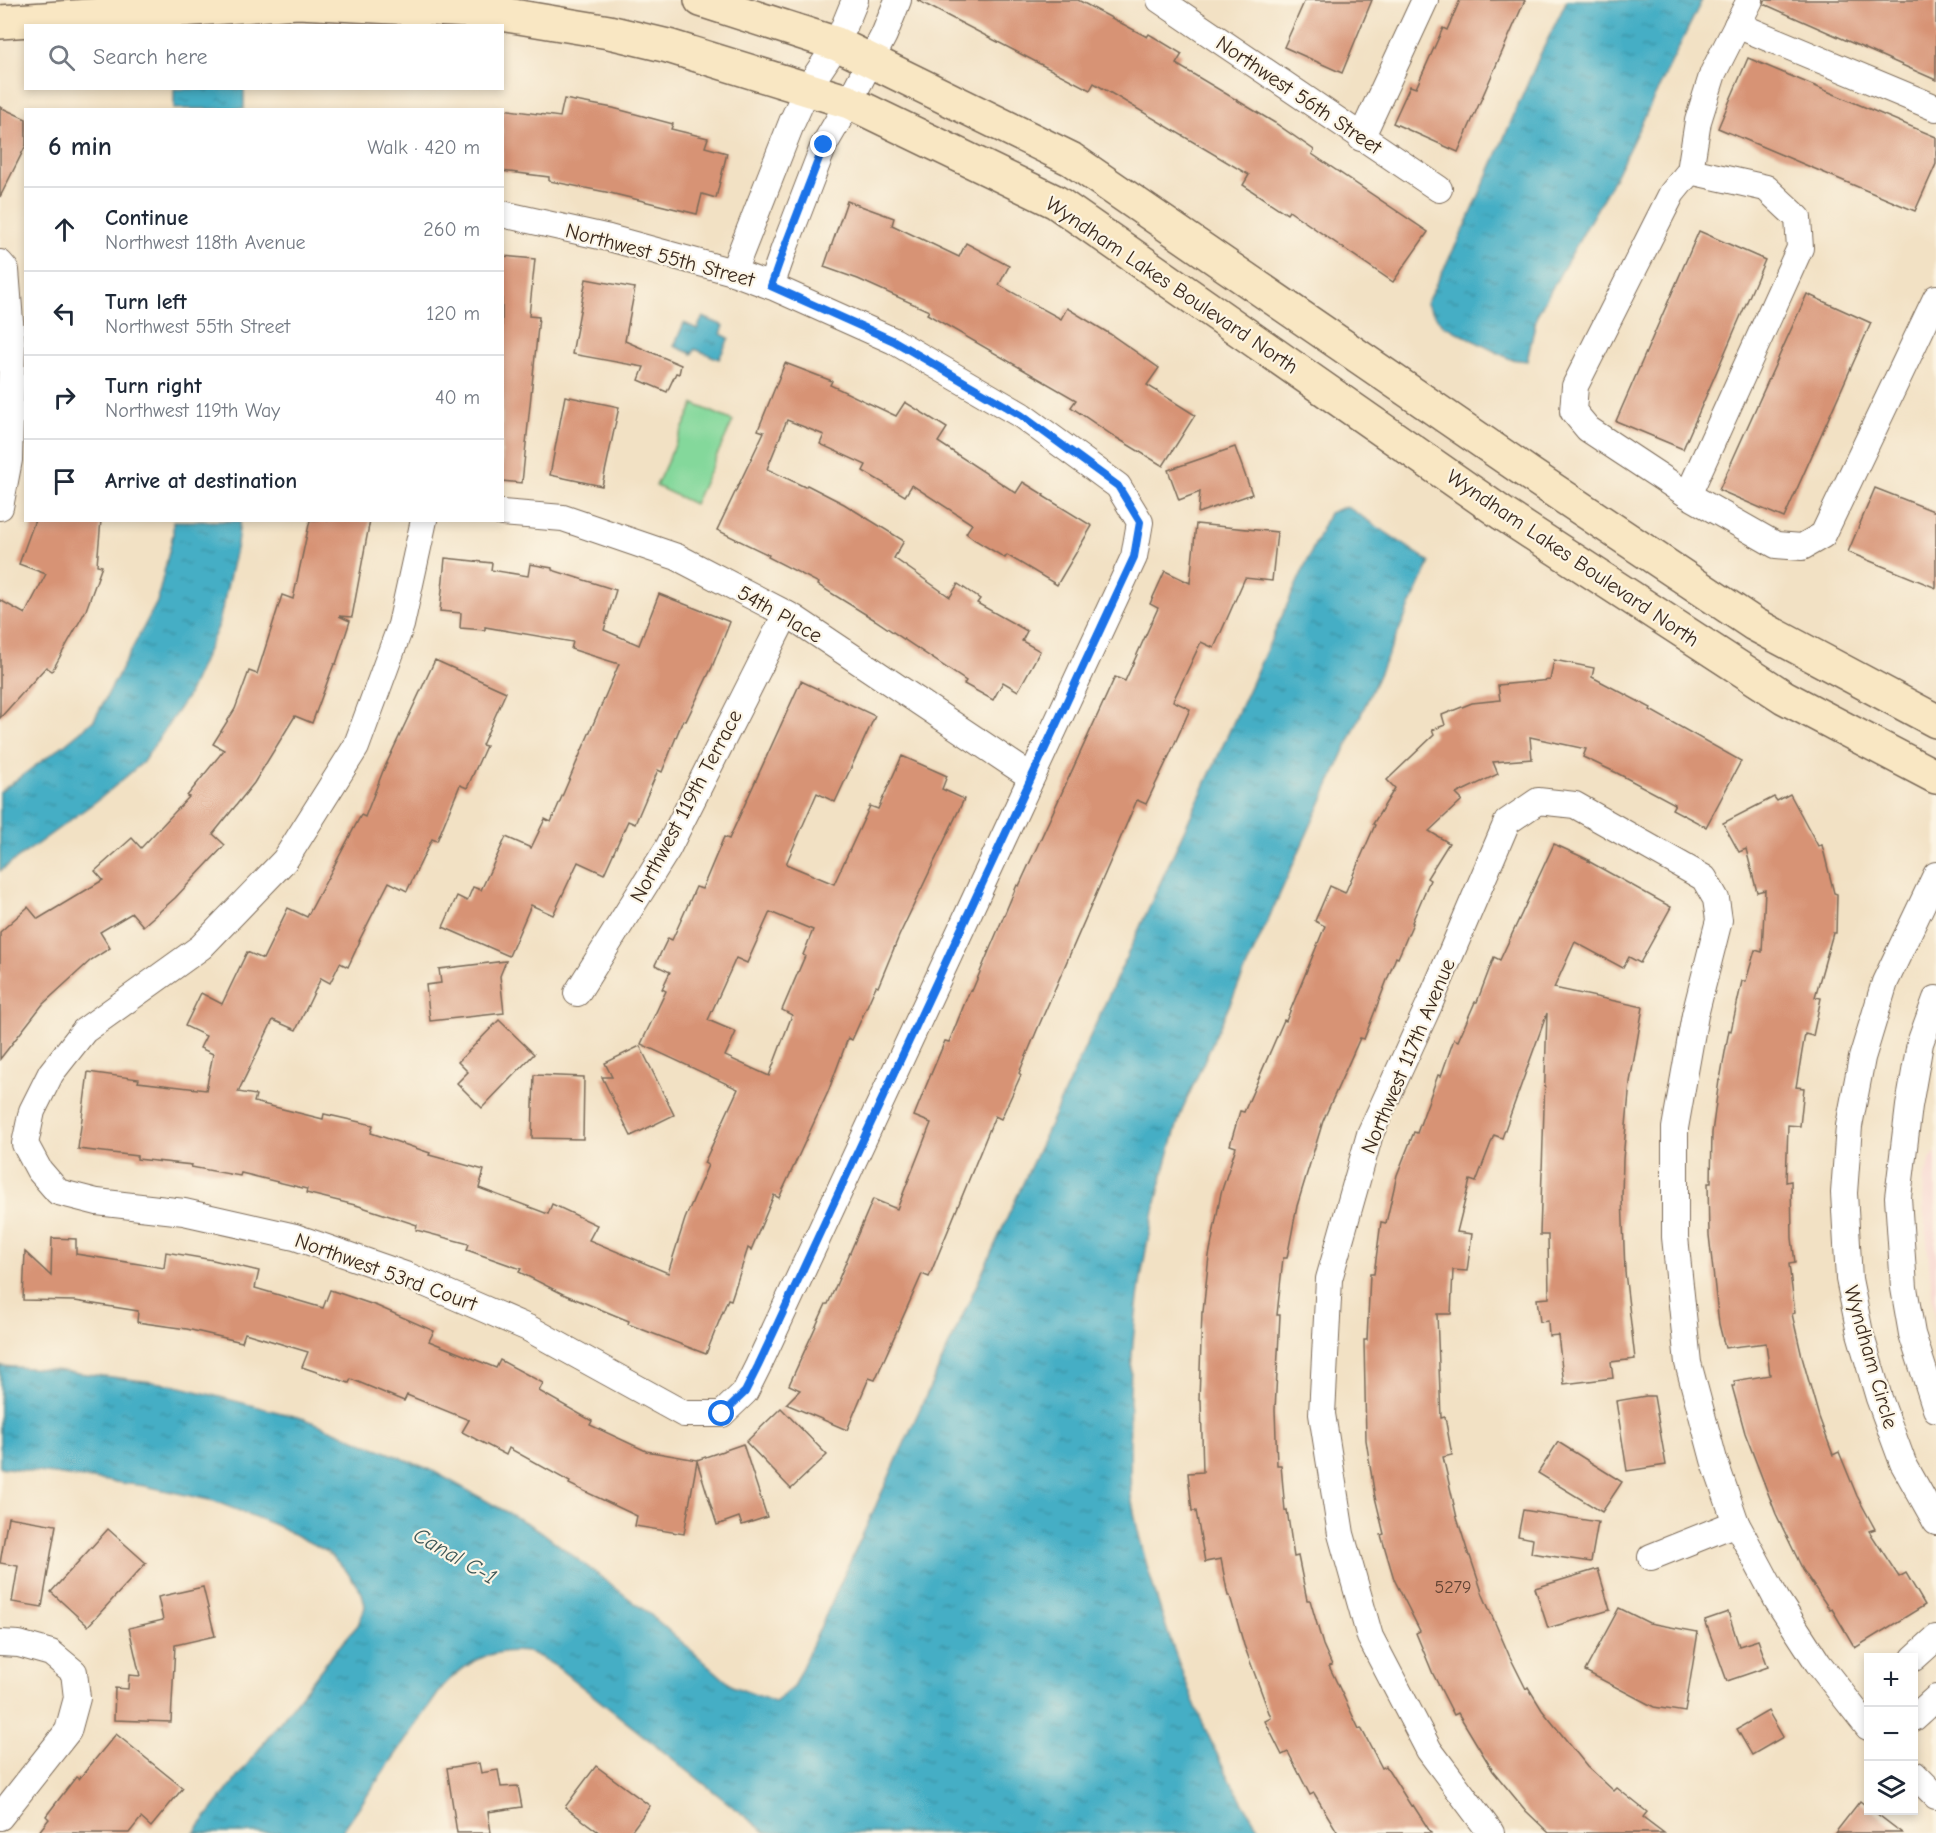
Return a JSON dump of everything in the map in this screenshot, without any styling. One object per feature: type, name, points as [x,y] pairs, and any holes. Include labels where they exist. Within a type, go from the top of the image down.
[{"type":"street","points":[[701,0],[837,44],[1071,159],[1521,469],[1755,624],[1936,721]]},
{"type":"street","points":[[733,272],[807,89],[837,44],[855,0]]},
{"type":"street","points":[[771,286],[824,145],[849,102],[898,0]]},
{"type":"street","name":"Northwest 56th Street","points":[[1160,0],[1439,189]]},
{"type":"street","points":[[1361,138],[1425,0]]},
{"type":"street","points":[[1750,0],[1713,73],[1698,121],[1690,171],[1672,193],[1575,386],[1573,411],[1588,429],[1688,495],[1776,545],[1802,547],[1823,535],[1936,298]]},
{"type":"street","name":"Wyndham Lakes Boulevard North","points":[[0,22],[298,2],[489,12],[619,34],[668,46],[849,102],[1056,202],[1513,521],[1784,697],[1936,777]]},
{"type":"street","points":[[1737,25],[1936,108]]},
{"type":"street","points":[[1688,495],[1800,248],[1798,218],[1766,188],[1690,171]]},
{"type":"street","name":"Northwest 55th Street","points":[[504,214],[609,238],[733,272],[771,286],[894,341],[1021,415],[1118,486],[1140,522],[1134,557],[1030,776]]},
{"type":"street","points":[[0,263],[6,270],[12,347],[9,460],[0,507]]},
{"type":"street","name":"54th Place","points":[[504,513],[563,518],[677,557],[786,614],[1030,776]]},
{"type":"street","name":"Northwest 53rd Court","points":[[424,522],[401,625],[356,747],[285,860],[201,947],[84,1031],[51,1073],[32,1111],[25,1144],[39,1170],[58,1192],[97,1202],[184,1212],[295,1237],[408,1276],[528,1328],[684,1414],[722,1414],[745,1392],[758,1366],[946,963],[1030,776]]},
{"type":"street","name":"Northwest 119th Terrace","points":[[577,993],[668,848],[786,614]]},
{"type":"street","name":"Northwest 117th Avenue","points":[[1491,1833],[1429,1750],[1370,1637],[1341,1534],[1322,1414],[1329,1279],[1370,1134],[1429,1005],[1507,822],[1539,801],[1575,805],[1704,878],[1716,899],[1719,920],[1695,1015],[1675,1128],[1675,1237],[1688,1363],[1714,1460],[1736,1523]]},
{"type":"street","name":"Wyndham Circle","points":[[1936,875],[1885,982],[1862,1058],[1848,1126],[1844,1193],[1848,1279],[1860,1334],[1903,1462],[1936,1522]]},
{"type":"street","points":[[1936,999],[1920,1043],[1909,1106],[1898,1197],[1904,1288],[1912,1334],[1936,1409]]},
{"type":"street","points":[[1651,1557],[1736,1523],[1777,1599],[1818,1663],[1863,1710]]},
{"type":"street","points":[[1918,1654],[1936,1638]]},
{"type":"street","points":[[0,1643],[19,1644],[51,1653],[74,1672],[77,1698],[68,1731],[0,1817]]},
{"type":"street","points":[[1918,1778],[1936,1796]]},
{"type":"shaded area","points":[[1936,1152],[1936,1331],[1923,1204],[1924,1178],[1931,1158]]},
{"type":"green space","points":[[694,404],[733,421],[694,504],[656,486]]},
{"type":"water","points":[[1567,0],[1702,0],[1616,175],[1537,315],[1527,361],[1510,359],[1443,325],[1426,304],[1467,223],[1540,55]]},
{"type":"water","points":[[174,90],[244,90],[244,108],[174,108]]},
{"type":"water","points":[[703,317],[724,326],[721,334],[729,338],[719,359],[695,349],[692,354],[674,346],[684,323],[697,329]]},
{"type":"water","name":"Canal C-1","points":[[1346,506],[1430,562],[1182,1110],[1149,1234],[1135,1319],[1132,1362],[1130,1405],[1132,1502],[1148,1568],[1187,1686],[1220,1761],[1262,1833],[766,1833],[557,1667],[531,1653],[514,1651],[491,1654],[481,1658],[462,1669],[444,1685],[341,1833],[194,1833],[358,1625],[365,1607],[362,1593],[345,1569],[326,1551],[278,1526],[214,1501],[145,1486],[0,1467],[0,1366],[46,1369],[169,1384],[305,1419],[431,1470],[539,1530],[652,1616],[732,1686],[775,1702],[793,1687],[1329,513]]},
{"type":"water","points":[[173,522],[240,522],[218,627],[187,697],[143,762],[102,797],[0,871],[0,792],[94,720],[157,602],[173,534]]},
{"type":"building","points":[[917,0],[1078,0],[1147,37],[1149,34],[1182,54],[1176,64],[1275,123],[1314,150],[1312,154],[1428,232],[1393,282],[1289,211],[1287,214],[1243,185],[1249,175],[1094,83],[1090,90]]},
{"type":"building","points":[[1305,0],[1372,0],[1342,73],[1284,47]]},
{"type":"building","points":[[1460,0],[1525,0],[1458,152],[1393,123],[1410,86],[1416,88],[1443,28],[1447,30]]},
{"type":"building","points":[[1765,0],[1936,0],[1936,80],[1764,4]]},
{"type":"building","points":[[1748,58],[1936,137],[1936,164],[1915,211],[1718,128]]},
{"type":"building","points":[[564,99],[613,108],[673,124],[671,129],[708,138],[705,147],[727,153],[716,198],[702,194],[697,214],[549,181],[549,177],[504,171],[504,109],[560,117]]},
{"type":"building","points":[[0,107],[24,118],[24,149],[0,197]]},
{"type":"building","points":[[847,201],[894,218],[892,225],[959,257],[966,243],[1009,266],[999,285],[1061,319],[1067,308],[1159,368],[1147,385],[1195,415],[1163,466],[1071,407],[1076,400],[927,314],[929,311],[858,279],[824,267]]},
{"type":"building","points":[[1699,231],[1765,260],[1683,449],[1616,421]]},
{"type":"building","points":[[504,256],[535,259],[529,316],[539,317],[522,483],[504,481]]},
{"type":"building","points":[[586,279],[635,288],[625,341],[681,365],[679,374],[676,373],[667,392],[639,380],[644,367],[572,354]]},
{"type":"building","points":[[1807,294],[1871,323],[1784,518],[1719,490]]},
{"type":"building","points":[[785,363],[832,381],[830,385],[896,416],[905,402],[947,428],[938,442],[1016,493],[1023,482],[1092,526],[1057,585],[1007,555],[1005,558],[975,540],[966,533],[972,524],[912,485],[905,496],[863,471],[866,465],[820,444],[824,435],[787,420],[767,469],[805,487],[807,485],[844,504],[904,541],[894,558],[950,597],[958,584],[980,599],[977,603],[1027,631],[1022,641],[1040,651],[1018,691],[1003,682],[993,700],[964,684],[966,681],[818,585],[819,583],[717,530],[764,432],[758,430]]},
{"type":"building","points":[[565,396],[619,407],[602,486],[550,475]]},
{"type":"building","points":[[1235,447],[1252,494],[1198,513],[1200,492],[1179,500],[1168,470]]},
{"type":"building","points":[[1875,488],[1936,512],[1936,588],[1848,552]]},
{"type":"building","points":[[34,522],[101,522],[97,565],[102,566],[86,610],[52,671],[46,667],[0,718],[0,600],[25,614],[46,574],[19,564]]},
{"type":"building","points":[[310,522],[370,522],[352,617],[339,616],[350,621],[336,664],[334,664],[312,723],[295,716],[254,783],[213,834],[225,845],[175,898],[143,926],[132,913],[100,932],[110,948],[91,960],[43,1004],[0,1059],[0,932],[28,907],[38,919],[103,880],[95,871],[132,838],[141,848],[189,797],[187,796],[224,750],[213,744],[235,709],[249,671],[257,674],[282,595],[293,599]]},
{"type":"building","points":[[1196,524],[1277,532],[1272,581],[1245,578],[1214,648],[1201,642],[1173,701],[1190,709],[1170,754],[1146,804],[1137,800],[1037,1030],[1019,1073],[1021,1075],[1001,1119],[995,1116],[929,1277],[922,1274],[875,1380],[869,1378],[847,1430],[786,1404],[800,1390],[789,1385],[826,1304],[828,1304],[873,1199],[897,1209],[931,1123],[914,1116],[945,1041],[949,1042],[1017,885],[1019,886],[1115,677],[1125,681],[1158,608],[1150,604],[1165,571],[1190,583]]},
{"type":"building","points":[[445,558],[492,563],[491,570],[528,576],[530,564],[552,568],[552,570],[616,590],[604,630],[639,645],[659,594],[730,622],[712,667],[686,721],[683,720],[662,772],[658,770],[635,824],[628,821],[604,874],[578,862],[553,915],[531,905],[509,956],[443,927],[457,896],[467,901],[473,887],[481,890],[506,837],[531,848],[545,819],[551,822],[619,664],[571,649],[573,642],[485,627],[485,630],[460,628],[461,613],[440,611]]},
{"type":"building","points":[[435,660],[506,692],[482,745],[486,746],[467,788],[460,785],[437,841],[432,839],[407,891],[389,882],[348,967],[340,963],[330,983],[321,978],[296,1030],[273,1020],[238,1092],[256,1095],[254,1102],[323,1119],[324,1114],[373,1125],[371,1133],[430,1153],[429,1155],[484,1170],[479,1188],[548,1214],[552,1204],[597,1225],[589,1240],[668,1273],[685,1219],[708,1165],[704,1163],[738,1089],[641,1044],[666,991],[662,989],[670,972],[655,965],[668,938],[672,940],[696,887],[702,889],[724,837],[729,839],[801,681],[875,716],[835,802],[817,793],[786,864],[834,884],[870,806],[878,809],[902,756],[947,776],[942,789],[964,799],[899,936],[878,987],[876,986],[852,1040],[848,1038],[828,1092],[779,1198],[774,1195],[751,1250],[748,1248],[731,1300],[728,1299],[706,1354],[628,1324],[629,1321],[563,1294],[519,1272],[521,1269],[467,1250],[469,1244],[416,1230],[417,1225],[359,1206],[306,1193],[307,1189],[241,1173],[240,1176],[191,1167],[192,1165],[78,1149],[88,1072],[139,1079],[138,1082],[206,1090],[213,1054],[200,1048],[206,1036],[185,1026],[201,993],[222,1004],[247,952],[263,959],[288,908],[307,917],[361,815],[365,817],[383,771]],"holes":[[[770,912],[813,930],[803,955],[805,956],[782,1010],[792,1015],[769,1076],[725,1056],[736,1032],[708,1020],[736,958],[747,963]]]},
{"type":"building","points":[[1554,660],[1594,668],[1592,677],[1651,708],[1650,710],[1741,761],[1706,827],[1672,809],[1675,804],[1583,757],[1586,749],[1530,737],[1532,759],[1493,762],[1498,774],[1456,794],[1462,800],[1429,831],[1449,843],[1427,878],[1430,880],[1398,958],[1396,957],[1364,1039],[1360,1038],[1323,1121],[1297,1206],[1287,1258],[1283,1258],[1277,1315],[1280,1315],[1275,1410],[1277,1465],[1281,1465],[1285,1511],[1287,1510],[1294,1557],[1298,1556],[1307,1600],[1310,1600],[1323,1645],[1332,1665],[1329,1666],[1359,1729],[1361,1728],[1382,1768],[1386,1766],[1431,1833],[1338,1833],[1314,1793],[1310,1795],[1288,1752],[1282,1755],[1265,1721],[1271,1718],[1244,1645],[1230,1596],[1228,1596],[1221,1559],[1205,1562],[1196,1511],[1192,1511],[1188,1473],[1203,1472],[1201,1400],[1199,1400],[1202,1312],[1209,1256],[1221,1193],[1236,1147],[1230,1145],[1240,1111],[1244,1112],[1284,1020],[1286,1021],[1325,926],[1315,921],[1330,886],[1345,893],[1375,825],[1373,824],[1395,788],[1387,780],[1434,735],[1432,730],[1445,725],[1442,715],[1472,703],[1500,700],[1498,685],[1550,680]]},
{"type":"building","points":[[1790,794],[1818,846],[1822,845],[1834,893],[1837,894],[1836,933],[1833,933],[1815,997],[1821,998],[1813,1036],[1805,1034],[1796,1087],[1804,1088],[1800,1126],[1788,1125],[1786,1182],[1791,1181],[1795,1263],[1789,1264],[1795,1313],[1792,1314],[1819,1417],[1833,1455],[1839,1452],[1857,1496],[1875,1529],[1869,1531],[1899,1577],[1906,1573],[1925,1605],[1855,1648],[1832,1609],[1830,1610],[1803,1570],[1776,1514],[1745,1433],[1732,1386],[1735,1386],[1734,1381],[1770,1375],[1766,1343],[1725,1348],[1719,1324],[1709,1235],[1708,1183],[1711,1183],[1712,1133],[1719,1080],[1742,981],[1746,981],[1755,950],[1762,952],[1765,890],[1757,892],[1746,849],[1739,852],[1723,823],[1774,797],[1777,801]]},
{"type":"building","points":[[1554,844],[1589,860],[1671,907],[1640,963],[1629,957],[1623,968],[1575,942],[1554,988],[1643,1007],[1630,1082],[1622,1197],[1625,1272],[1635,1359],[1611,1362],[1613,1378],[1564,1384],[1558,1335],[1549,1336],[1548,1321],[1540,1322],[1537,1299],[1549,1298],[1548,1235],[1540,1235],[1547,1013],[1502,1138],[1494,1135],[1476,1182],[1470,1180],[1457,1232],[1472,1234],[1467,1271],[1453,1270],[1451,1314],[1437,1314],[1441,1418],[1445,1417],[1452,1455],[1443,1457],[1457,1518],[1469,1556],[1483,1595],[1526,1689],[1528,1687],[1542,1710],[1587,1766],[1614,1791],[1617,1788],[1647,1812],[1643,1817],[1664,1833],[1549,1833],[1526,1811],[1493,1771],[1458,1713],[1454,1715],[1433,1674],[1416,1633],[1420,1631],[1394,1579],[1381,1535],[1384,1534],[1375,1497],[1366,1440],[1364,1340],[1367,1340],[1370,1274],[1374,1274],[1381,1222],[1386,1223],[1397,1175],[1414,1132],[1417,1133],[1438,1075],[1441,1076],[1454,1039],[1458,1041],[1477,1002],[1494,957],[1500,960]]},
{"type":"building","points":[[506,961],[500,976],[504,1013],[430,1021],[426,985],[441,983],[439,969]]},
{"type":"building","points":[[499,1020],[534,1054],[482,1108],[457,1083],[468,1072],[458,1062]]},
{"type":"building","points":[[640,1046],[674,1115],[631,1136],[602,1077],[612,1077],[605,1063]]},
{"type":"building","points":[[534,1075],[584,1077],[583,1139],[532,1138]]},
{"type":"building","points":[[52,1238],[76,1239],[76,1254],[164,1268],[166,1252],[259,1271],[255,1288],[323,1308],[330,1290],[377,1306],[434,1331],[429,1341],[496,1368],[500,1360],[543,1383],[539,1391],[592,1421],[590,1425],[646,1451],[697,1460],[743,1444],[767,1517],[742,1525],[739,1517],[717,1525],[697,1461],[684,1534],[635,1526],[637,1516],[569,1484],[570,1482],[509,1448],[506,1455],[462,1432],[469,1420],[407,1395],[404,1401],[351,1379],[349,1383],[302,1367],[308,1352],[245,1333],[242,1342],[187,1329],[137,1322],[138,1311],[75,1301],[23,1300],[25,1252],[51,1276]]},
{"type":"building","points":[[1654,1396],[1666,1465],[1627,1471],[1616,1401]]},
{"type":"building","points":[[781,1408],[827,1455],[791,1489],[746,1442]]},
{"type":"building","points":[[1558,1442],[1622,1482],[1602,1512],[1538,1473]]},
{"type":"building","points":[[1523,1510],[1598,1522],[1591,1562],[1531,1553],[1533,1539],[1518,1536]]},
{"type":"building","points":[[8,1517],[56,1525],[42,1607],[12,1602],[18,1566],[0,1563]]},
{"type":"building","points":[[108,1529],[146,1563],[88,1626],[51,1592]]},
{"type":"building","points":[[1598,1569],[1610,1610],[1548,1628],[1535,1588]]},
{"type":"building","points":[[203,1587],[215,1636],[175,1645],[171,1722],[114,1720],[115,1688],[128,1689],[129,1675],[140,1676],[129,1628],[163,1620],[158,1597]]},
{"type":"building","points":[[1619,1608],[1649,1623],[1698,1632],[1685,1712],[1654,1707],[1585,1671]]},
{"type":"building","points":[[1728,1612],[1739,1646],[1758,1640],[1768,1667],[1727,1681],[1705,1620]]},
{"type":"building","points":[[1768,1711],[1783,1737],[1752,1755],[1737,1729]]},
{"type":"building","points":[[116,1734],[183,1788],[151,1827],[141,1818],[129,1833],[38,1833],[49,1819],[46,1816],[76,1777],[79,1779]]},
{"type":"building","points":[[479,1763],[481,1773],[498,1770],[501,1787],[518,1786],[522,1807],[488,1812],[491,1833],[457,1833],[447,1768]]},
{"type":"building","points":[[596,1766],[650,1806],[630,1833],[600,1833],[565,1807]]},
{"type":"building","points":[[1860,1801],[1864,1804],[1864,1815],[1879,1815],[1902,1833],[1835,1833]]},
{"type":"route","points":[[722,1414],[745,1392],[758,1366],[946,963],[1030,776],[1134,557],[1140,522],[1118,486],[1021,415],[894,341],[771,286],[824,145]]}]
